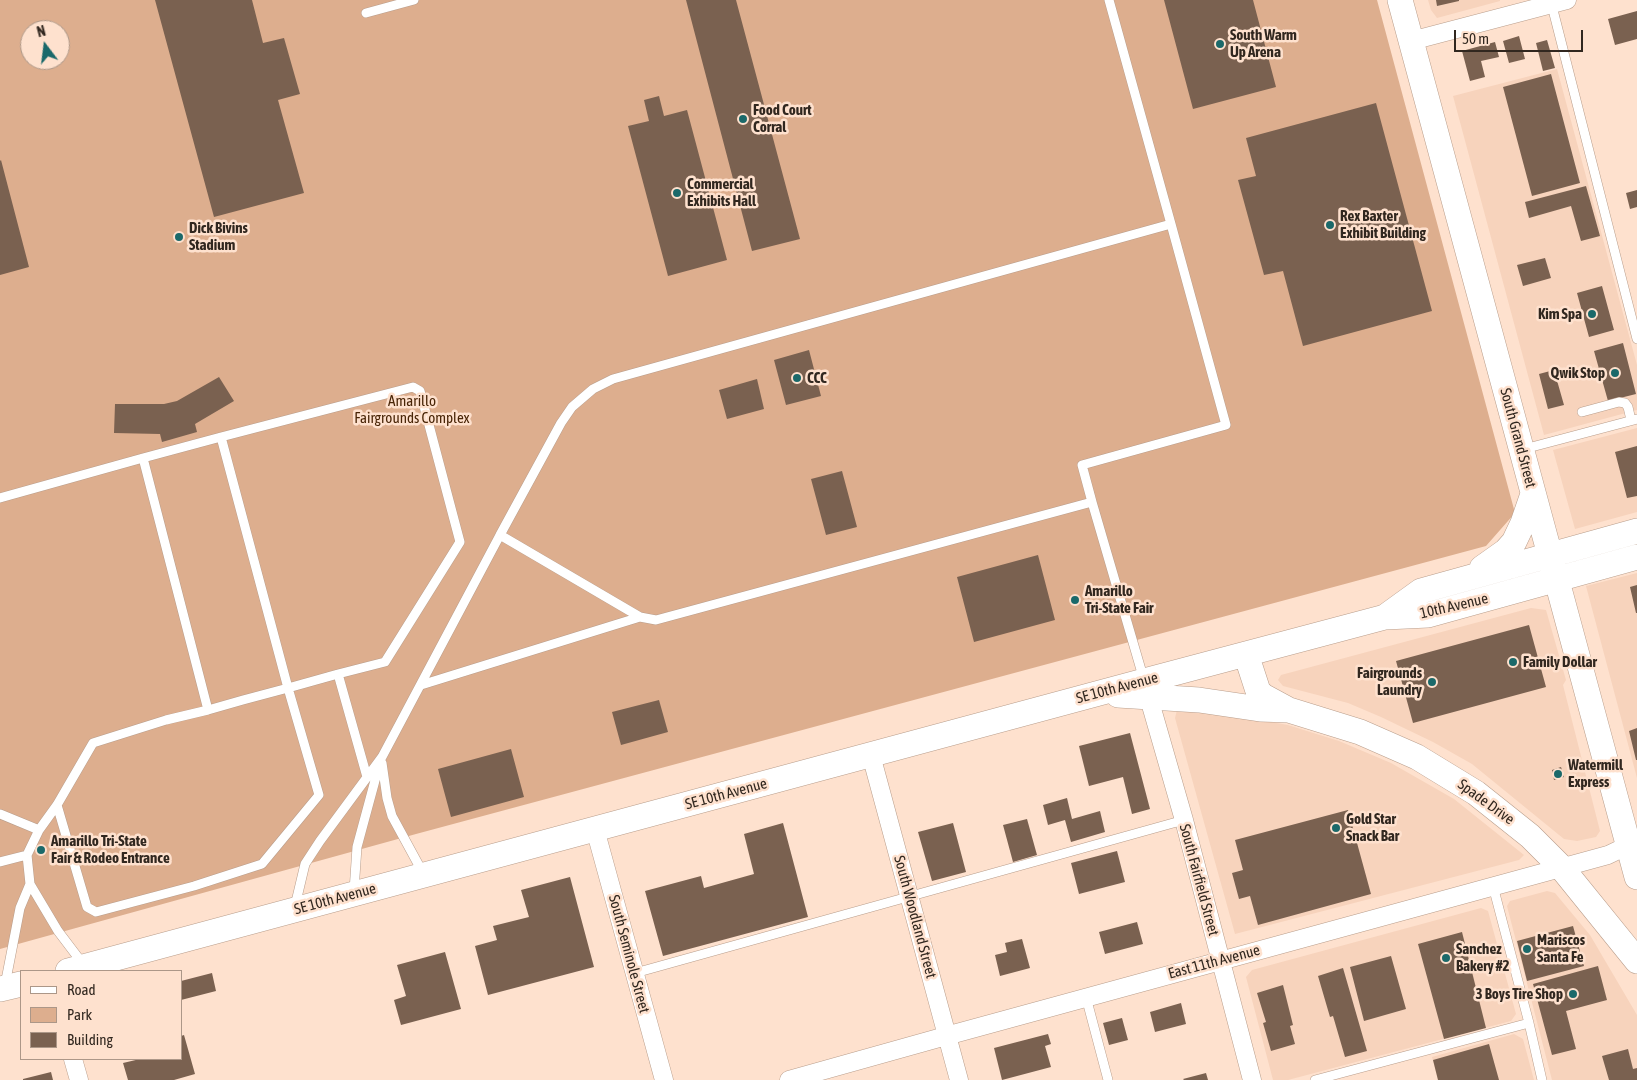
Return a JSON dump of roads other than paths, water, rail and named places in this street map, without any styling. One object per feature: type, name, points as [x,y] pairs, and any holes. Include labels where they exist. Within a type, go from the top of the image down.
[{"type":"main road","name":"South Grand Street","points":[[1400,0],[1549,555],[1633,843],[1637,877]]},
{"type":"main road","points":[[1464,579],[1492,562],[1514,542],[1533,494]]},
{"type":"main road","name":"10th Avenue","points":[[1385,617],[1421,590],[1637,531]]},
{"type":"main road","name":"10th Avenue","points":[[1385,617],[1428,614],[1637,557]]},
{"type":"main road","name":"SE 10th Avenue","points":[[1146,688],[1246,654],[1385,617]]},
{"type":"main road","name":"Spade Drive","points":[[1246,654],[1258,691],[1263,696],[1289,710],[1360,732],[1388,743],[1425,761],[1455,779],[1496,808],[1530,836],[1561,868],[1637,961]]},
{"type":"main road","name":"Spade Drive","points":[[1091,695],[1146,688],[1199,700],[1260,709],[1289,710]]},
{"type":"main road","name":"SE 10th Avenue","points":[[77,969],[1091,695]]},
{"type":"street","points":[[1411,41],[1556,1]]},
{"type":"street","name":"South Fairfield Street","points":[[1146,688],[1184,820],[1252,1080]]},
{"type":"street","name":"South Woodland Street","points":[[871,755],[958,1080]]},
{"type":"street","name":"South Seminole Street","points":[[595,829],[664,1080]]},
{"type":"street","name":"East 11th Avenue","points":[[789,1080],[811,1077],[946,1036],[1086,997],[1608,855],[1633,843]]},
{"type":"street","points":[[72,1060],[78,1080]]},
{"type":"lane","points":[[366,13],[414,0]]},
{"type":"lane","points":[[1108,0],[1226,425],[1082,465],[1146,688]]},
{"type":"lane","points":[[1556,1],[1637,339]]},
{"type":"lane","points":[[294,910],[305,864],[382,757],[561,423],[572,407],[592,389],[613,379],[1171,224]]},
{"type":"lane","points":[[0,498],[143,458],[414,388],[420,391],[460,542],[385,662],[166,720],[93,743],[57,805],[39,830],[27,855],[30,884],[58,931],[77,969]]},
{"type":"lane","points":[[1521,450],[1634,419],[1628,407],[1619,402],[1582,412]]},
{"type":"lane","points":[[57,805],[87,907],[96,912],[194,886],[262,864],[319,795],[288,688],[221,438]]},
{"type":"lane","points":[[143,458],[208,710]]},
{"type":"lane","points":[[500,535],[640,617],[656,620],[1092,502]]},
{"type":"lane","points":[[421,685],[640,617]]},
{"type":"lane","points":[[338,674],[367,777]]},
{"type":"lane","points":[[382,757],[387,798],[392,816],[424,875]]},
{"type":"lane","points":[[354,894],[357,847],[382,757]]},
{"type":"lane","points":[[0,814],[39,830]]},
{"type":"lane","points":[[635,973],[1184,820]]},
{"type":"lane","points":[[0,862],[27,855]]},
{"type":"lane","points":[[9,987],[20,908],[30,884]]},
{"type":"lane","points":[[1493,886],[1542,1080]]},
{"type":"lane","points":[[1086,997],[1108,1080]]},
{"type":"lane","points":[[1315,1080],[1529,1023]]},
{"type":"place","name":"South Warm Up Arena","points":[[1220,44]]},
{"type":"place","name":"Food Court Corral","points":[[743,119]]},
{"type":"place","name":"Commercial Exhibits Hall","points":[[677,193]]},
{"type":"place","name":"Rex Baxter Exhibit Building","points":[[1330,225]]},
{"type":"place","name":"Dick Bivins Stadium","points":[[179,237]]},
{"type":"place","name":"Kim Spa","points":[[1592,314]]},
{"type":"place","name":"Qwik Stop","points":[[1615,373]]},
{"type":"place","name":"CCC","points":[[797,378]]},
{"type":"place","name":"Amarillo Tri-State Fair","points":[[1075,600]]},
{"type":"place","name":"Family Dollar","points":[[1513,662]]},
{"type":"place","name":"Fairgrounds Laundry","points":[[1432,682]]},
{"type":"place","name":"Watermill Express","points":[[1558,774]]},
{"type":"place","name":"Gold Star Snack Bar","points":[[1336,828]]},
{"type":"place","name":"Amarillo Tri-State Fair & Rodeo Entrance","points":[[41,850]]},
{"type":"place","name":"Mariscos Santa Fe","points":[[1527,949]]},
{"type":"place","name":"Sanchez Bakery #2","points":[[1446,958]]},
{"type":"place","name":"3 Boys Tire Shop","points":[[1573,994]]},
{"type":"park label","name":"Amarillo Fairgrounds Complex","points":[[412,410]]}]
